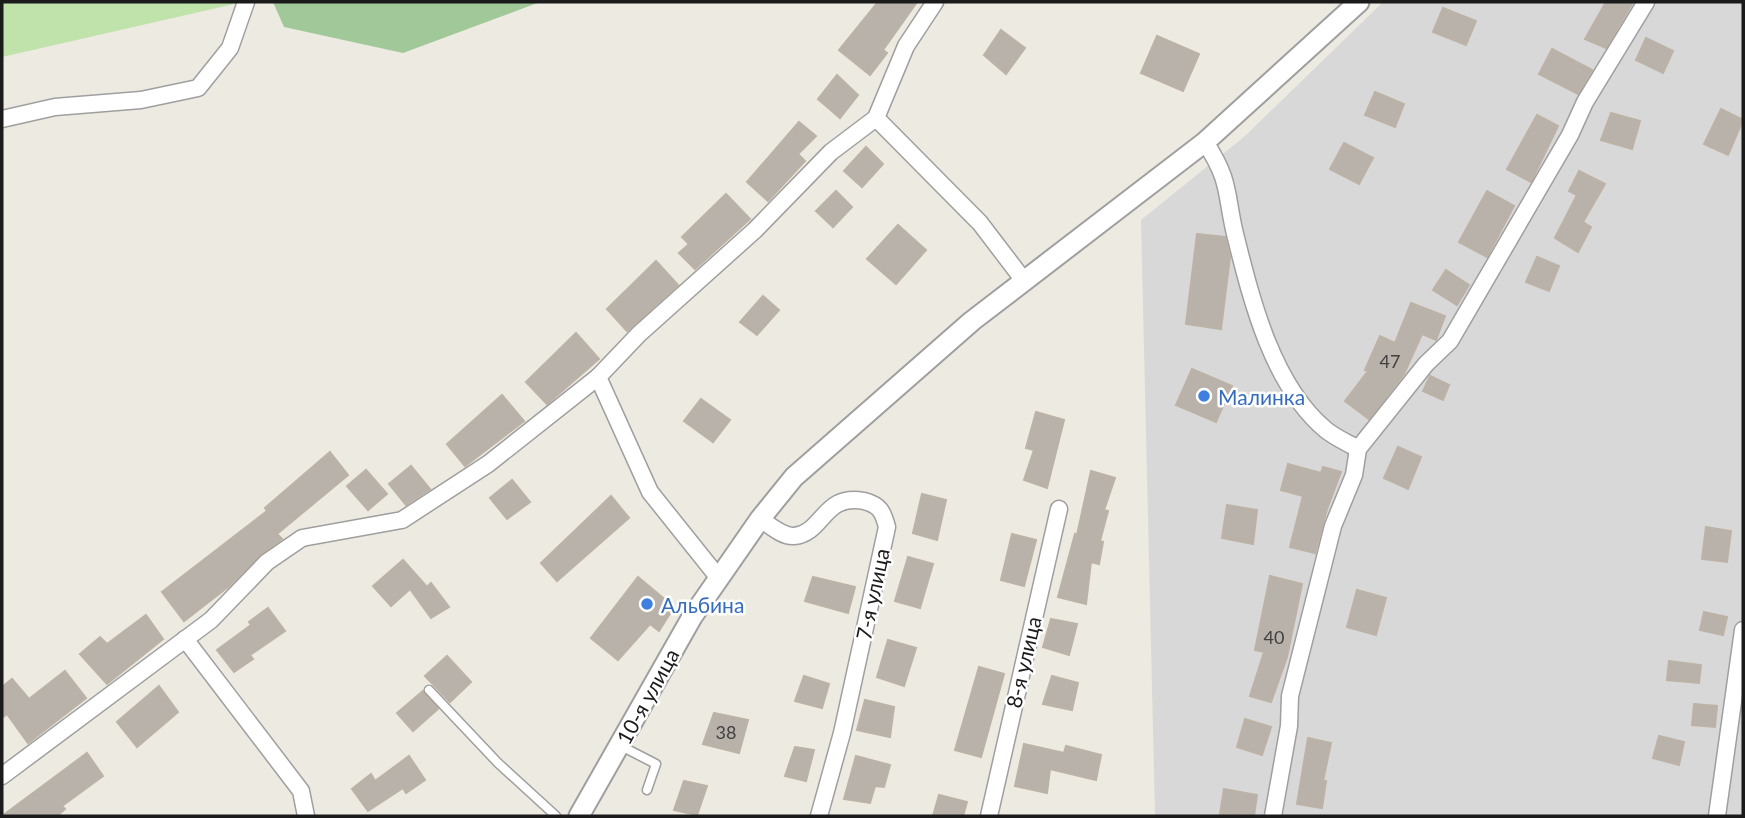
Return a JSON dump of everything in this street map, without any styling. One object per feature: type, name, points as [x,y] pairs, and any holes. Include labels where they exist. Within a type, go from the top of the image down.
[{"type":"street","points":[[2,119],[55,107],[141,100],[198,88],[230,48],[246,2]]},
{"type":"street","points":[[2,776],[211,620],[267,562],[302,538],[402,520],[488,464],[598,377],[639,334],[755,230],[831,152],[876,118],[906,46],[935,2]]},
{"type":"street","name":"10-я улица","points":[[579,816],[718,577],[760,519],[819,453],[972,321],[1205,142],[1359,2]]},
{"type":"street","points":[[1273,816],[1289,726],[1290,696],[1333,526],[1354,475],[1358,449],[1426,364],[1450,341],[1646,2]]},
{"type":"street","points":[[876,118],[980,223],[1025,282]]},
{"type":"street","points":[[1205,142],[1226,177],[1235,235],[1264,330],[1278,364],[1310,413],[1325,429],[1358,449]]},
{"type":"street","points":[[598,377],[650,492],[718,577]]},
{"type":"street","name":"7-я улица","points":[[760,519],[786,535],[794,536],[812,526],[834,504],[854,499],[873,503],[883,510],[887,527],[842,733],[819,816]]},
{"type":"street","name":"8-я улица","points":[[989,816],[1059,509]]},
{"type":"street","points":[[1717,816],[1743,630]]},
{"type":"street","points":[[185,639],[301,791],[306,816]]},
{"type":"lane","points":[[429,690],[498,763],[556,816]]},
{"type":"lane","points":[[619,745],[656,764],[647,790]]},
{"type":"shaded area","points":[[1383,2],[1743,2],[1743,816],[1155,816],[1141,220],[1245,136]]},
{"type":"green space","points":[[2,2],[243,2],[2,57]]},
{"type":"green space","points":[[273,2],[540,2],[403,53],[284,27]]},
{"type":"building","points":[[878,2],[917,2],[883,50],[887,53],[870,75],[839,50]]},
{"type":"building","points":[[1606,2],[1633,2],[1606,48],[1585,39]]},
{"type":"building","points":[[1443,8],[1476,21],[1466,45],[1433,32]]},
{"type":"building","points":[[1001,30],[1025,48],[1006,74],[984,55]]},
{"type":"building","points":[[1157,36],[1199,54],[1183,91],[1141,73]]},
{"type":"building","points":[[1646,38],[1673,51],[1663,73],[1636,60]]},
{"type":"building","points":[[1552,49],[1592,70],[1578,94],[1539,74]]},
{"type":"building","points":[[837,75],[858,95],[840,118],[818,99]]},
{"type":"building","points":[[1375,92],[1404,104],[1395,127],[1365,115]]},
{"type":"building","points":[[1721,109],[1743,120],[1728,155],[1704,144]]},
{"type":"building","points":[[1611,113],[1640,121],[1632,149],[1601,140]]},
{"type":"building","points":[[1537,115],[1558,126],[1531,182],[1507,169]]},
{"type":"building","points":[[799,122],[816,136],[798,154],[805,161],[768,201],[747,182]]},
{"type":"building","points":[[1344,143],[1373,158],[1359,184],[1330,169]]},
{"type":"building","points":[[866,147],[883,164],[862,187],[844,171]]},
{"type":"building","points":[[1579,171],[1605,184],[1583,222],[1591,227],[1578,252],[1555,238],[1577,195],[1569,191]]},
{"type":"building","points":[[836,191],[852,207],[833,227],[816,211]]},
{"type":"building","points":[[1487,191],[1514,206],[1487,257],[1459,242]]},
{"type":"building","points":[[726,194],[750,219],[695,269],[679,253],[689,244],[682,237]]},
{"type":"building","points":[[898,225],[926,250],[896,284],[867,259]]},
{"type":"building","points":[[1197,234],[1225,237],[1230,257],[1221,329],[1186,324]]},
{"type":"building","points":[[1537,257],[1559,266],[1549,291],[1526,282]]},
{"type":"building","points":[[656,261],[678,285],[627,331],[607,309]]},
{"type":"building","points":[[1446,270],[1469,285],[1457,305],[1433,290]]},
{"type":"building","points":[[763,296],[779,310],[757,335],[740,322]]},
{"type":"building","points":[[1411,303],[1445,316],[1436,340],[1422,334],[1404,374],[1369,419],[1345,401],[1368,371],[1365,370],[1380,336],[1395,343]]},
{"type":"building","points":[[576,333],[599,359],[547,404],[526,382]]},
{"type":"building","name":"Малинка","points":[[1192,369],[1232,386],[1216,422],[1176,405]]},
{"type":"building","points":[[1430,376],[1449,385],[1443,400],[1423,391]]},
{"type":"building","points":[[502,395],[524,421],[465,466],[447,444]]},
{"type":"building","points":[[701,399],[730,420],[713,442],[684,421]]},
{"type":"building","points":[[1036,412],[1064,420],[1047,488],[1024,480],[1034,450],[1026,448]]},
{"type":"building","points":[[1398,447],[1421,457],[1408,489],[1384,478]]},
{"type":"building","points":[[330,452],[348,475],[277,534],[282,539],[260,555],[228,587],[184,621],[162,592],[267,511],[265,508]]},
{"type":"building","points":[[1288,464],[1321,473],[1323,467],[1341,472],[1315,553],[1290,547],[1303,496],[1281,490]]},
{"type":"building","points":[[411,466],[430,489],[406,505],[389,484]]},
{"type":"building","points":[[366,470],[387,494],[368,510],[347,486]]},
{"type":"building","points":[[1091,471],[1115,478],[1104,510],[1108,511],[1100,541],[1103,542],[1099,564],[1091,562],[1086,604],[1058,597],[1075,534],[1077,535]]},
{"type":"building","points":[[512,480],[530,502],[507,519],[490,498]]},
{"type":"building","points":[[922,494],[946,500],[937,540],[913,533]]},
{"type":"building","points":[[611,496],[629,518],[557,581],[541,563]]},
{"type":"building","points":[[1227,505],[1257,510],[1253,544],[1222,538]]},
{"type":"building","points":[[1706,527],[1731,531],[1727,562],[1702,559]]},
{"type":"building","points":[[1012,534],[1036,540],[1024,586],[1001,580]]},
{"type":"building","points":[[908,557],[933,564],[920,608],[895,601]]},
{"type":"building","points":[[403,560],[427,587],[431,583],[449,607],[431,618],[410,589],[391,606],[373,586]]},
{"type":"building","points":[[1270,576],[1302,584],[1287,657],[1271,702],[1250,696],[1264,652],[1255,650]]},
{"type":"building","points":[[638,577],[674,607],[659,631],[650,624],[618,660],[591,638]]},
{"type":"building","points":[[813,577],[855,587],[848,613],[805,601]]},
{"type":"building","points":[[1357,590],[1386,598],[1376,635],[1347,627]]},
{"type":"building","points":[[268,608],[285,631],[250,655],[253,659],[234,672],[217,650],[251,625],[249,622]]},
{"type":"building","points":[[1704,612],[1727,617],[1723,635],[1700,630]]},
{"type":"building","points":[[146,615],[163,639],[107,684],[80,654],[100,637],[107,644]]},
{"type":"building","points":[[1051,619],[1077,624],[1069,655],[1043,647]]},
{"type":"building","points":[[888,640],[916,648],[904,686],[877,677]]},
{"type":"building","points":[[447,656],[471,682],[450,702],[425,676]]},
{"type":"building","points":[[1669,661],[1701,665],[1699,683],[1667,680]]},
{"type":"building","points":[[979,667],[1004,674],[981,757],[955,750]]},
{"type":"building","points":[[65,671],[86,698],[28,743],[7,714],[2,718],[2,687],[12,679],[29,699]]},
{"type":"building","points":[[804,676],[829,684],[822,708],[795,701]]},
{"type":"building","points":[[1052,676],[1078,683],[1072,710],[1043,704]]},
{"type":"building","points":[[159,686],[178,712],[137,747],[117,722]]},
{"type":"building","points":[[423,691],[438,709],[413,731],[397,713]]},
{"type":"building","points":[[865,700],[894,707],[890,737],[857,730]]},
{"type":"building","points":[[1694,704],[1717,706],[1715,727],[1692,725]]},
{"type":"building","points":[[714,713],[748,720],[739,753],[703,744]]},
{"type":"building","points":[[1245,719],[1271,727],[1262,755],[1237,747]]},
{"type":"building","points":[[1659,736],[1684,742],[1679,765],[1653,758]]},
{"type":"building","points":[[1308,738],[1331,743],[1323,781],[1326,781],[1322,808],[1297,804]]},
{"type":"building","points":[[1024,744],[1064,753],[1066,746],[1101,755],[1096,780],[1050,769],[1047,793],[1015,786]]},
{"type":"building","points":[[795,747],[814,750],[806,781],[785,776]]},
{"type":"building","points":[[87,753],[103,776],[62,806],[65,809],[57,816],[2,816]]},
{"type":"building","points":[[409,756],[425,780],[406,793],[403,788],[368,811],[352,789],[371,774],[375,781]]},
{"type":"building","points":[[856,756],[890,765],[884,787],[875,786],[870,803],[844,799]]},
{"type":"building","points":[[684,781],[707,786],[697,815],[674,810]]},
{"type":"building","points":[[1224,789],[1257,795],[1254,816],[1220,814]]},
{"type":"building","points":[[939,795],[967,802],[963,816],[933,816]]},
{"type":"place","name":"Малинка","points":[[1204,396]]},
{"type":"place","name":"Альбина","points":[[647,604]]}]
